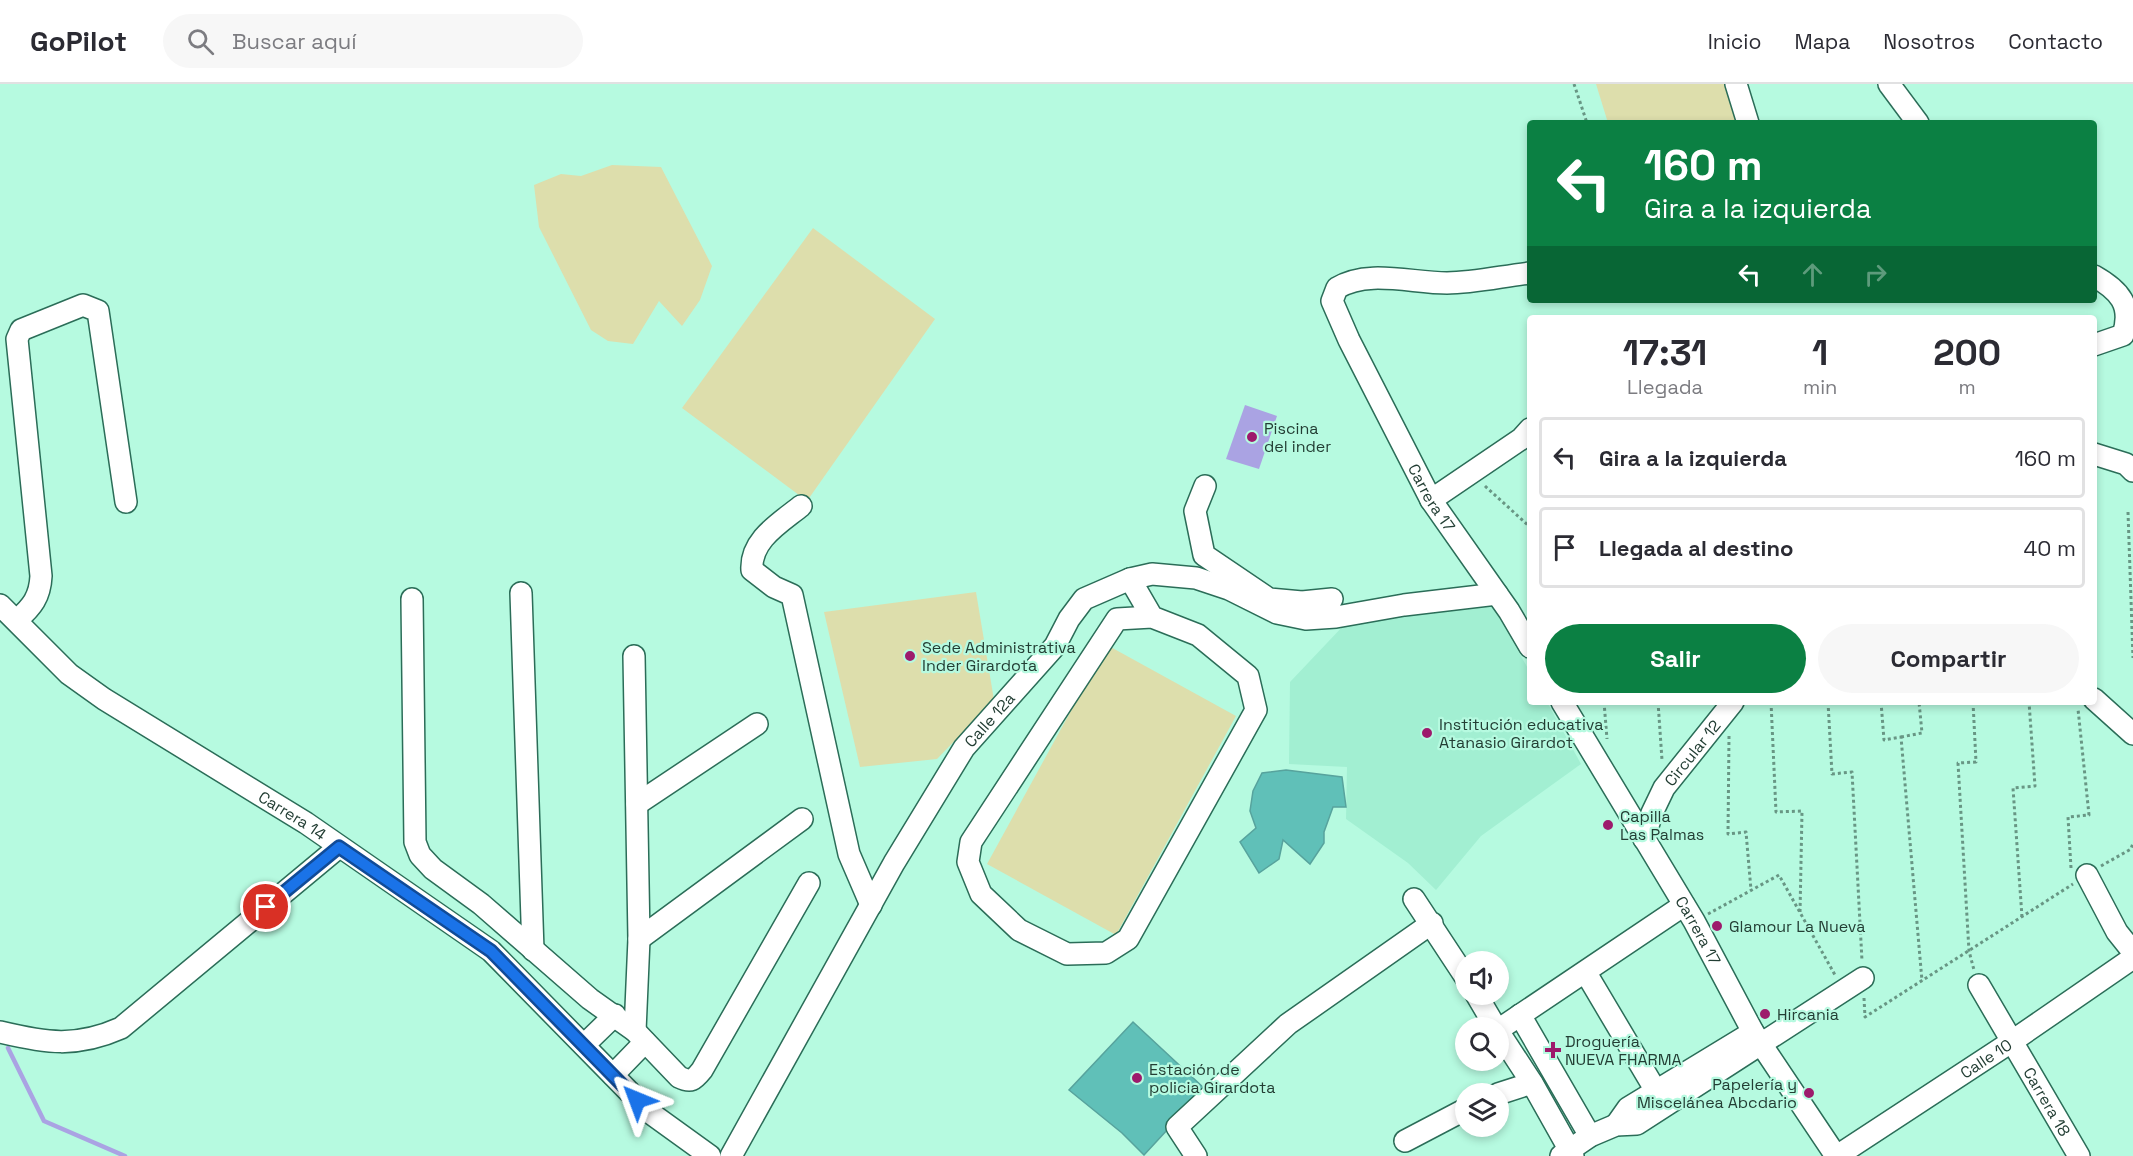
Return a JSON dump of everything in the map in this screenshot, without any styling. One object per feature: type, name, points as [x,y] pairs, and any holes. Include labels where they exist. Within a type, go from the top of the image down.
[{"type":"street","points":[[1736,84],[1747,120]]},
{"type":"street","points":[[1889,84],[1916,120]]},
{"type":"street","name":"Carrera 17","points":[[1527,273],[1448,283],[1365,277],[1348,281],[1337,288],[1332,301],[1349,340],[1431,500],[1527,641]]},
{"type":"street","points":[[2097,278],[2121,295],[2130,310],[2129,323],[2123,335],[2097,344]]},
{"type":"street","points":[[17,621],[33,606],[40,592],[41,576],[16,339],[21,330],[83,305],[98,311],[126,502]]},
{"type":"street","points":[[1431,500],[1521,439],[1527,432]]},
{"type":"street","points":[[2097,455],[2126,464],[2133,471]]},
{"type":"street","points":[[1205,486],[1195,511],[1204,555],[1269,599],[1333,602]]},
{"type":"street","points":[[801,506],[762,539],[751,557],[752,570],[774,587],[792,595],[849,854],[871,905]]},
{"type":"street","name":"Calle 12a","points":[[731,1156],[871,905],[964,748],[1055,646],[1084,600],[1130,579],[1152,574],[1196,578],[1229,589],[1277,613],[1306,618],[1333,602],[1404,605],[1497,594]]},
{"type":"street","points":[[1130,579],[1152,617],[1198,635],[1248,676],[1256,710],[1128,939],[1106,953],[1067,954],[1019,930],[981,894],[968,862],[971,842],[1117,619],[1152,617]]},
{"type":"street","points":[[521,593],[533,950]]},
{"type":"street","points":[[412,599],[415,842],[420,855],[433,869],[480,904],[590,999],[615,1015],[640,1036],[679,1077],[687,1081],[694,1080],[809,883]]},
{"type":"street","name":"Carrera 14","points":[[0,604],[78,681],[339,847],[491,951],[649,1112],[710,1156]]},
{"type":"street","points":[[613,1075],[640,1036],[634,656]]},
{"type":"street","points":[[2097,702],[2133,734]]},
{"type":"street","name":"Carrera 17","points":[[1564,705],[1689,913],[1757,1038],[1836,1156]]},
{"type":"street","name":"Circular 12","points":[[1644,839],[1652,813],[1664,788],[1730,705]]},
{"type":"street","points":[[637,804],[757,724]]},
{"type":"street","points":[[639,939],[802,819]]},
{"type":"street","points":[[0,1032],[63,1043],[98,1038],[120,1028],[339,847]]},
{"type":"street","points":[[2079,880],[2133,952]]},
{"type":"street","points":[[1414,899],[1455,960]]},
{"type":"street","points":[[1509,1022],[1586,973],[1689,913]]},
{"type":"street","points":[[1196,1156],[1177,1127],[1288,1024],[1432,923]]},
{"type":"street","name":"Calle 10","points":[[1836,1156],[2011,1042],[2133,958]]},
{"type":"street","points":[[1586,973],[1656,1090]]},
{"type":"street","points":[[1616,1125],[1628,1108],[1656,1090],[1757,1038],[1863,978]]},
{"type":"street","name":"Carrera 18","points":[[1979,985],[2079,1156]]},
{"type":"street","points":[[584,1045],[615,1015]]},
{"type":"street","points":[[1520,1015],[1590,1136]]},
{"type":"street","points":[[1509,1047],[1532,1083],[1568,1155],[1590,1136],[1616,1125],[1637,1124],[1757,1038]]},
{"type":"street","points":[[1509,1090],[1532,1083]]},
{"type":"street","points":[[1405,1141],[1455,1115]]},
{"type":"path","points":[[1574,84],[1586,120]]},
{"type":"path","points":[[1471,472],[1527,523]]},
{"type":"path","points":[[2128,512],[2133,658]]},
{"type":"path","points":[[1658,705],[1664,788]]},
{"type":"path","points":[[1731,705],[1728,834],[1746,832],[1752,891]]},
{"type":"path","points":[[1770,705],[1776,812],[1802,811],[1800,913]]},
{"type":"path","points":[[1828,705],[1832,774],[1852,772],[1865,1017],[2131,849],[2133,843]]},
{"type":"path","points":[[1881,705],[1884,740],[1922,733],[1918,705]]},
{"type":"path","points":[[1969,951],[1958,763],[1976,762],[1973,705]]},
{"type":"path","points":[[2022,917],[2013,788],[2036,786],[2029,705]]},
{"type":"path","points":[[2077,705],[2090,815],[2068,817],[2079,880]]},
{"type":"path","points":[[1901,737],[1922,981]]},
{"type":"path","points":[[1689,913],[1752,891],[1779,875],[1843,990]]},
{"type":"shaded area","points":[[1596,84],[1729,84],[1739,120],[1607,120]]},
{"type":"shaded area","points":[[612,165],[661,167],[712,266],[700,300],[682,326],[659,301],[633,344],[608,341],[591,330],[539,227],[534,185],[561,174],[581,176]]},
{"type":"shaded area","points":[[813,228],[935,319],[807,501],[682,408]]},
{"type":"shaded area","name":"Piscina del inder","points":[[1245,405],[1277,416],[1259,469],[1226,459]]},
{"type":"shaded area","name":"Sede Administrativa Inder Girardota","points":[[976,592],[994,700],[937,759],[860,767],[824,612]]},
{"type":"shaded area","name":"Institución educativa Atanasio Girardot","points":[[1492,605],[1527,667],[1527,705],[1549,705],[1581,764],[1481,836],[1436,890],[1408,863],[1346,819],[1347,767],[1289,764],[1290,682],[1345,624]]},
{"type":"shaded area","points":[[1107,645],[1236,716],[1116,935],[987,864]]},
{"type":"building","points":[[1286,770],[1342,777],[1346,807],[1333,807],[1324,832],[1324,843],[1310,864],[1283,840],[1279,859],[1259,873],[1240,842],[1256,828],[1250,811],[1253,791],[1262,773]]},
{"type":"building","name":"Estación de policia Girardota","points":[[1133,1022],[1205,1089],[1144,1155],[1122,1133],[1069,1090]]},
{"type":"waterway","points":[[8,1048],[44,1121],[125,1156]]},
{"type":"place","name":"Piscina del inder","points":[[1252,437]]},
{"type":"place","name":"Sede Administrativa Inder Girardota","points":[[910,656]]},
{"type":"place","name":"Institución educativa Atanasio Girardot","points":[[1427,733]]},
{"type":"place","name":"Capilla Las Palmas","points":[[1608,825]]},
{"type":"place","name":"Glamour La Nueva","points":[[1717,926]]},
{"type":"place","name":"Hircania","points":[[1765,1014]]},
{"type":"place","name":"Droguería NUEVA FHARMA","points":[[1553,1050]]},
{"type":"place","name":"Estación de policia Girardota","points":[[1137,1078]]},
{"type":"place","name":"Papelería y Miscelánea Abcdario","points":[[1809,1093]]},
{"type":"route","points":[[266,907],[339,847],[491,951],[637,1100]]}]
